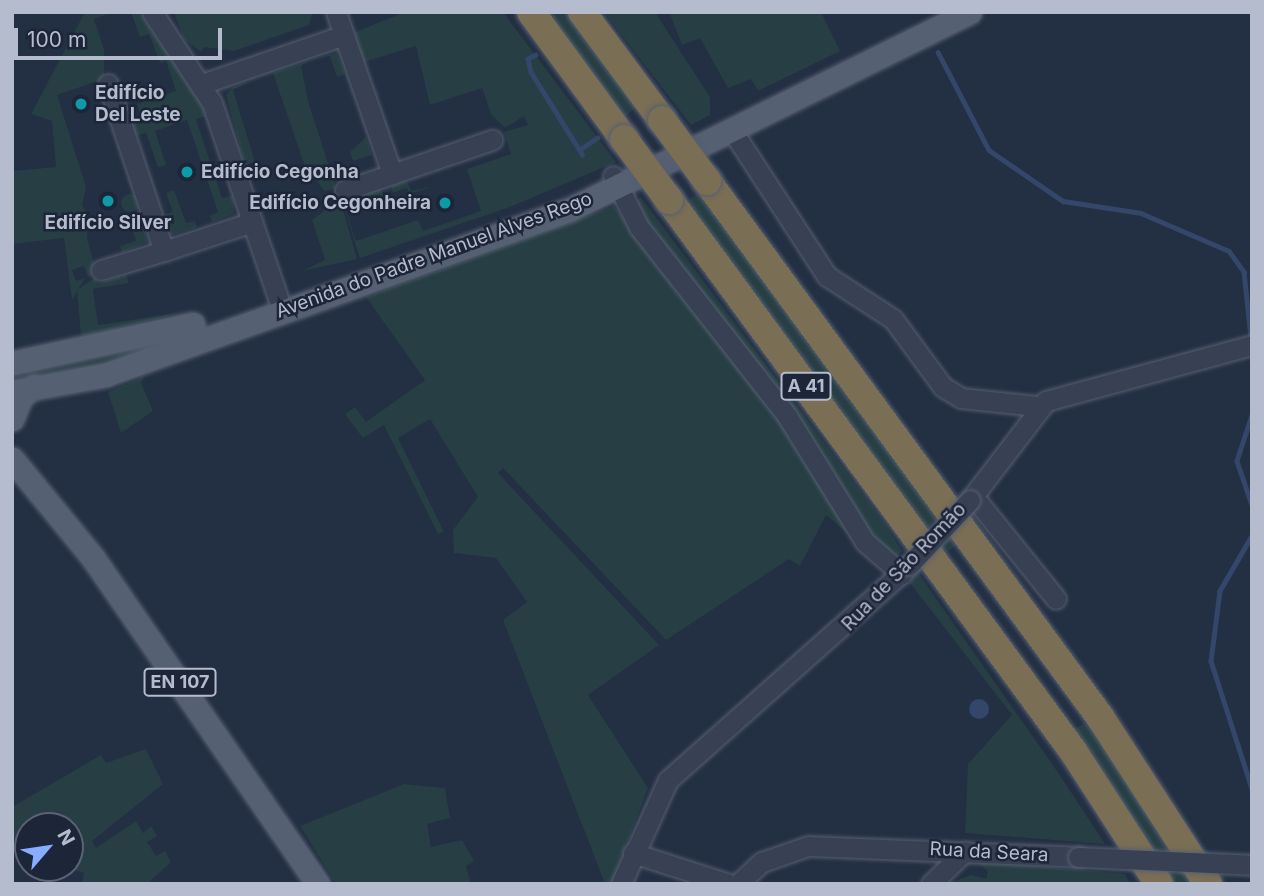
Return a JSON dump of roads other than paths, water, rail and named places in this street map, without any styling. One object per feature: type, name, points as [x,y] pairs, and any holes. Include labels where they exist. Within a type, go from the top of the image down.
[{"type":"highway","name":"A 41","points":[[531,12],[1073,751],[1158,882]]},
{"type":"highway","name":"A 41","points":[[582,12],[1108,727],[1208,881]]},
{"type":"main road","name":"Avenida do Padre Manuel Alves Rego","points":[[720,134],[940,12]]},
{"type":"main road","name":"Avenida do Padre Manuel Alves Rego","points":[[12,419],[23,389],[105,375],[280,303],[616,182],[970,12]]},
{"type":"main road","name":"Avenida do Padre Manuel Alves Rego","points":[[15,364],[149,337],[280,303]]},
{"type":"main road","name":"EN 107","points":[[12,458],[101,569],[318,884]]},
{"type":"street","points":[[152,12],[202,84],[280,303]]},
{"type":"street","points":[[336,12],[392,174]]},
{"type":"street","points":[[202,84],[344,35]]},
{"type":"street","points":[[108,84],[164,251]]},
{"type":"street","points":[[720,134],[827,276],[893,319],[943,387],[961,398],[1037,407],[1135,373],[1252,345]]},
{"type":"street","points":[[345,190],[492,141]]},
{"type":"street","points":[[616,182],[666,265],[787,416],[865,542],[906,570]]},
{"type":"street","points":[[101,270],[252,222]]},
{"type":"street","name":"Rua de São Romão","points":[[621,884],[668,780],[906,570],[971,498],[1037,407]]},
{"type":"street","points":[[971,498],[1056,599]]},
{"type":"street","name":"Rua da Seara","points":[[738,884],[762,862],[808,846],[1252,865]]},
{"type":"street","points":[[931,884],[965,851]]},
{"type":"street","points":[[633,853],[730,884]]},
{"type":"water","points":[[979,699],[986,702],[989,709],[986,716],[979,719],[972,716],[969,709],[972,702]]},
{"type":"waterway","points":[[938,52],[989,150],[1063,201],[1141,213],[1229,251],[1244,272],[1251,337]]},
{"type":"waterway","points":[[536,55],[528,59],[531,72],[582,154]]},
{"type":"waterway","points":[[579,150],[597,138]]},
{"type":"waterway","points":[[1252,415],[1237,461],[1252,505]]},
{"type":"waterway","points":[[1252,536],[1220,591],[1211,661],[1252,789]]},
{"type":"place","name":"Edifício Del Leste","points":[[81,104]]},
{"type":"place","name":"Edifício Cegonha","points":[[187,172]]},
{"type":"place","name":"Edifício Silver","points":[[108,201]]},
{"type":"place","name":"Edifício Cegonheira","points":[[445,203]]}]
